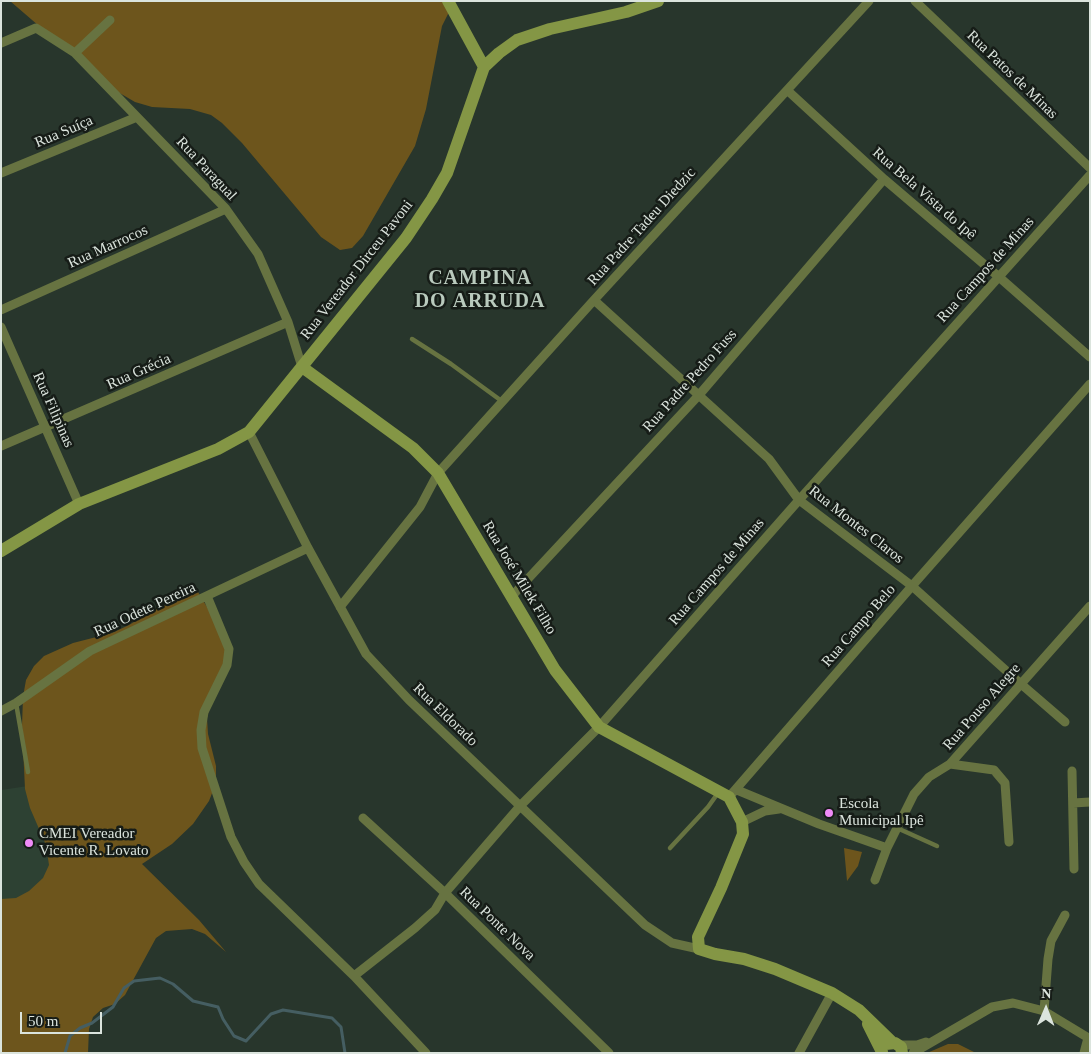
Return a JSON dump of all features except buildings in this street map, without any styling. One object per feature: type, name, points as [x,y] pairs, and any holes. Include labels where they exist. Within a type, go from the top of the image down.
[{"type":"street","points":[[448,1],[484,66],[498,53],[517,40],[550,29],[626,12],[658,1]]},
{"type":"street","name":"Rua Padre Tadeu Diedzic","points":[[340,607],[420,507],[438,473],[869,1]]},
{"type":"street","name":"Rua Patos de Minas","points":[[915,1],[1090,168]]},
{"type":"street","points":[[75,53],[110,20]]},
{"type":"street","name":"Rua Paragual","points":[[1,43],[36,28],[75,53],[226,209],[258,254],[288,322],[302,367]]},
{"type":"street","name":"Rua Vereador Dirceu Pavoni","points":[[302,367],[406,238],[432,199],[447,172],[484,66]]},
{"type":"street","name":"Rua Bela Vista do Ipê","points":[[787,90],[884,179],[1090,357]]},
{"type":"street","name":"Rua Suíça","points":[[1,173],[137,117]]},
{"type":"street","name":"Rua Campos de Minas","points":[[354,976],[435,910],[445,893],[521,805],[599,727],[1090,174]]},
{"type":"street","name":"Rua Padre Pedro Fuss","points":[[512,596],[699,395],[884,179]]},
{"type":"street","name":"Rua Marrocos","points":[[1,310],[226,209]]},
{"type":"street","name":"Rua Montes Claros","points":[[594,300],[769,458],[799,500],[912,586],[1065,722]]},
{"type":"street","name":"Rua Grécia","points":[[1,446],[288,322]]},
{"type":"street","name":"Rua Filipinas","points":[[1,327],[79,504]]},
{"type":"street","points":[[1,551],[79,504],[218,450],[249,432],[302,367]]},
{"type":"street","name":"Rua José Milek Filho","points":[[302,367],[413,448],[438,473],[555,670],[599,727],[728,793]]},
{"type":"street","name":"Rua Campo Belo","points":[[728,793],[1090,384]]},
{"type":"street","name":"Rua Eldorado","points":[[249,432],[308,548],[366,654],[410,700],[645,925],[672,943],[699,949]]},
{"type":"street","name":"Rua Odete Pereira","points":[[1,711],[16,703],[90,651],[308,548]]},
{"type":"street","points":[[207,596],[228,649],[227,665],[204,712],[201,730],[202,748],[231,837],[244,862],[259,884],[354,976],[426,1053]]},
{"type":"street","name":"Rua Pouso Alegre","points":[[875,880],[887,848],[914,794],[928,777],[950,764],[1090,606]]},
{"type":"street","points":[[950,764],[994,770],[1005,783],[1009,842]]},
{"type":"street","points":[[1072,770],[1074,869]]},
{"type":"street","points":[[728,793],[782,809],[887,848]]},
{"type":"street","points":[[728,793],[742,822],[742,834],[721,888],[698,937],[699,949],[744,959],[775,969],[832,993],[859,1010],[897,1047]]},
{"type":"street","points":[[1073,803],[1090,802]]},
{"type":"street","points":[[742,822],[764,811],[782,809]]},
{"type":"street","name":"Rua Ponte Nova","points":[[363,818],[445,893],[609,1053]]},
{"type":"street","points":[[1044,1011],[1051,941],[1065,915]]},
{"type":"street","points":[[799,1053],[832,993]]},
{"type":"street","points":[[913,1053],[992,1007],[1013,1003],[1044,1011],[1089,1039],[1084,1053]]},
{"type":"street","points":[[865,1017],[882,1052]]},
{"type":"street","points":[[882,1052],[885,1045],[897,1047],[916,1045],[943,1036]]},
{"type":"lane","points":[[412,340],[451,364],[503,402]]},
{"type":"lane","points":[[16,703],[28,772]]},
{"type":"lane","points":[[670,848],[708,807],[728,793]]},
{"type":"lane","points":[[897,828],[937,846]]},
{"type":"shaded area","points":[[10,1],[457,1],[453,4],[442,26],[426,109],[415,146],[363,236],[352,248],[340,250],[321,237],[242,143],[222,123],[211,115],[190,109],[152,107],[135,102],[111,88]]},
{"type":"shaded area","points":[[198,592],[210,612],[227,651],[225,668],[212,698],[207,718],[208,734],[216,766],[216,783],[209,801],[193,824],[172,844],[142,864],[199,920],[226,952],[205,934],[192,929],[166,931],[156,938],[125,995],[115,1004],[103,1008],[93,1017],[89,1029],[88,1053],[1,1053],[1,899],[16,898],[29,891],[43,878],[49,865],[46,845],[30,808],[25,789],[22,726],[23,697],[26,680],[34,666],[44,656],[73,643],[112,633],[167,602]]},
{"type":"shaded area","name":"CMEI Vereador Vicente R. Lovato","points":[[48,783],[65,896],[1,906],[1,790]]},
{"type":"shaded area","points":[[844,848],[862,852],[858,866],[847,881]]},
{"type":"shaded area","points":[[948,1044],[958,1044],[976,1053],[927,1053]]},
{"type":"waterway","points":[[65,1053],[70,1036],[80,1028],[92,1023],[113,1007],[124,988],[134,981],[160,978],[173,984],[193,1001],[218,1007],[234,1036],[246,1041],[271,1014],[283,1010],[332,1018],[341,1027],[345,1053]]},
{"type":"place","name":"Escola Municipal Ipê","points":[[829,813]]},
{"type":"place","name":"CMEI Vereador Vicente R. Lovato","points":[[29,843]]},
{"type":"district","name":"CAMPINA DO ARRUDA","points":[[480,290]]}]
